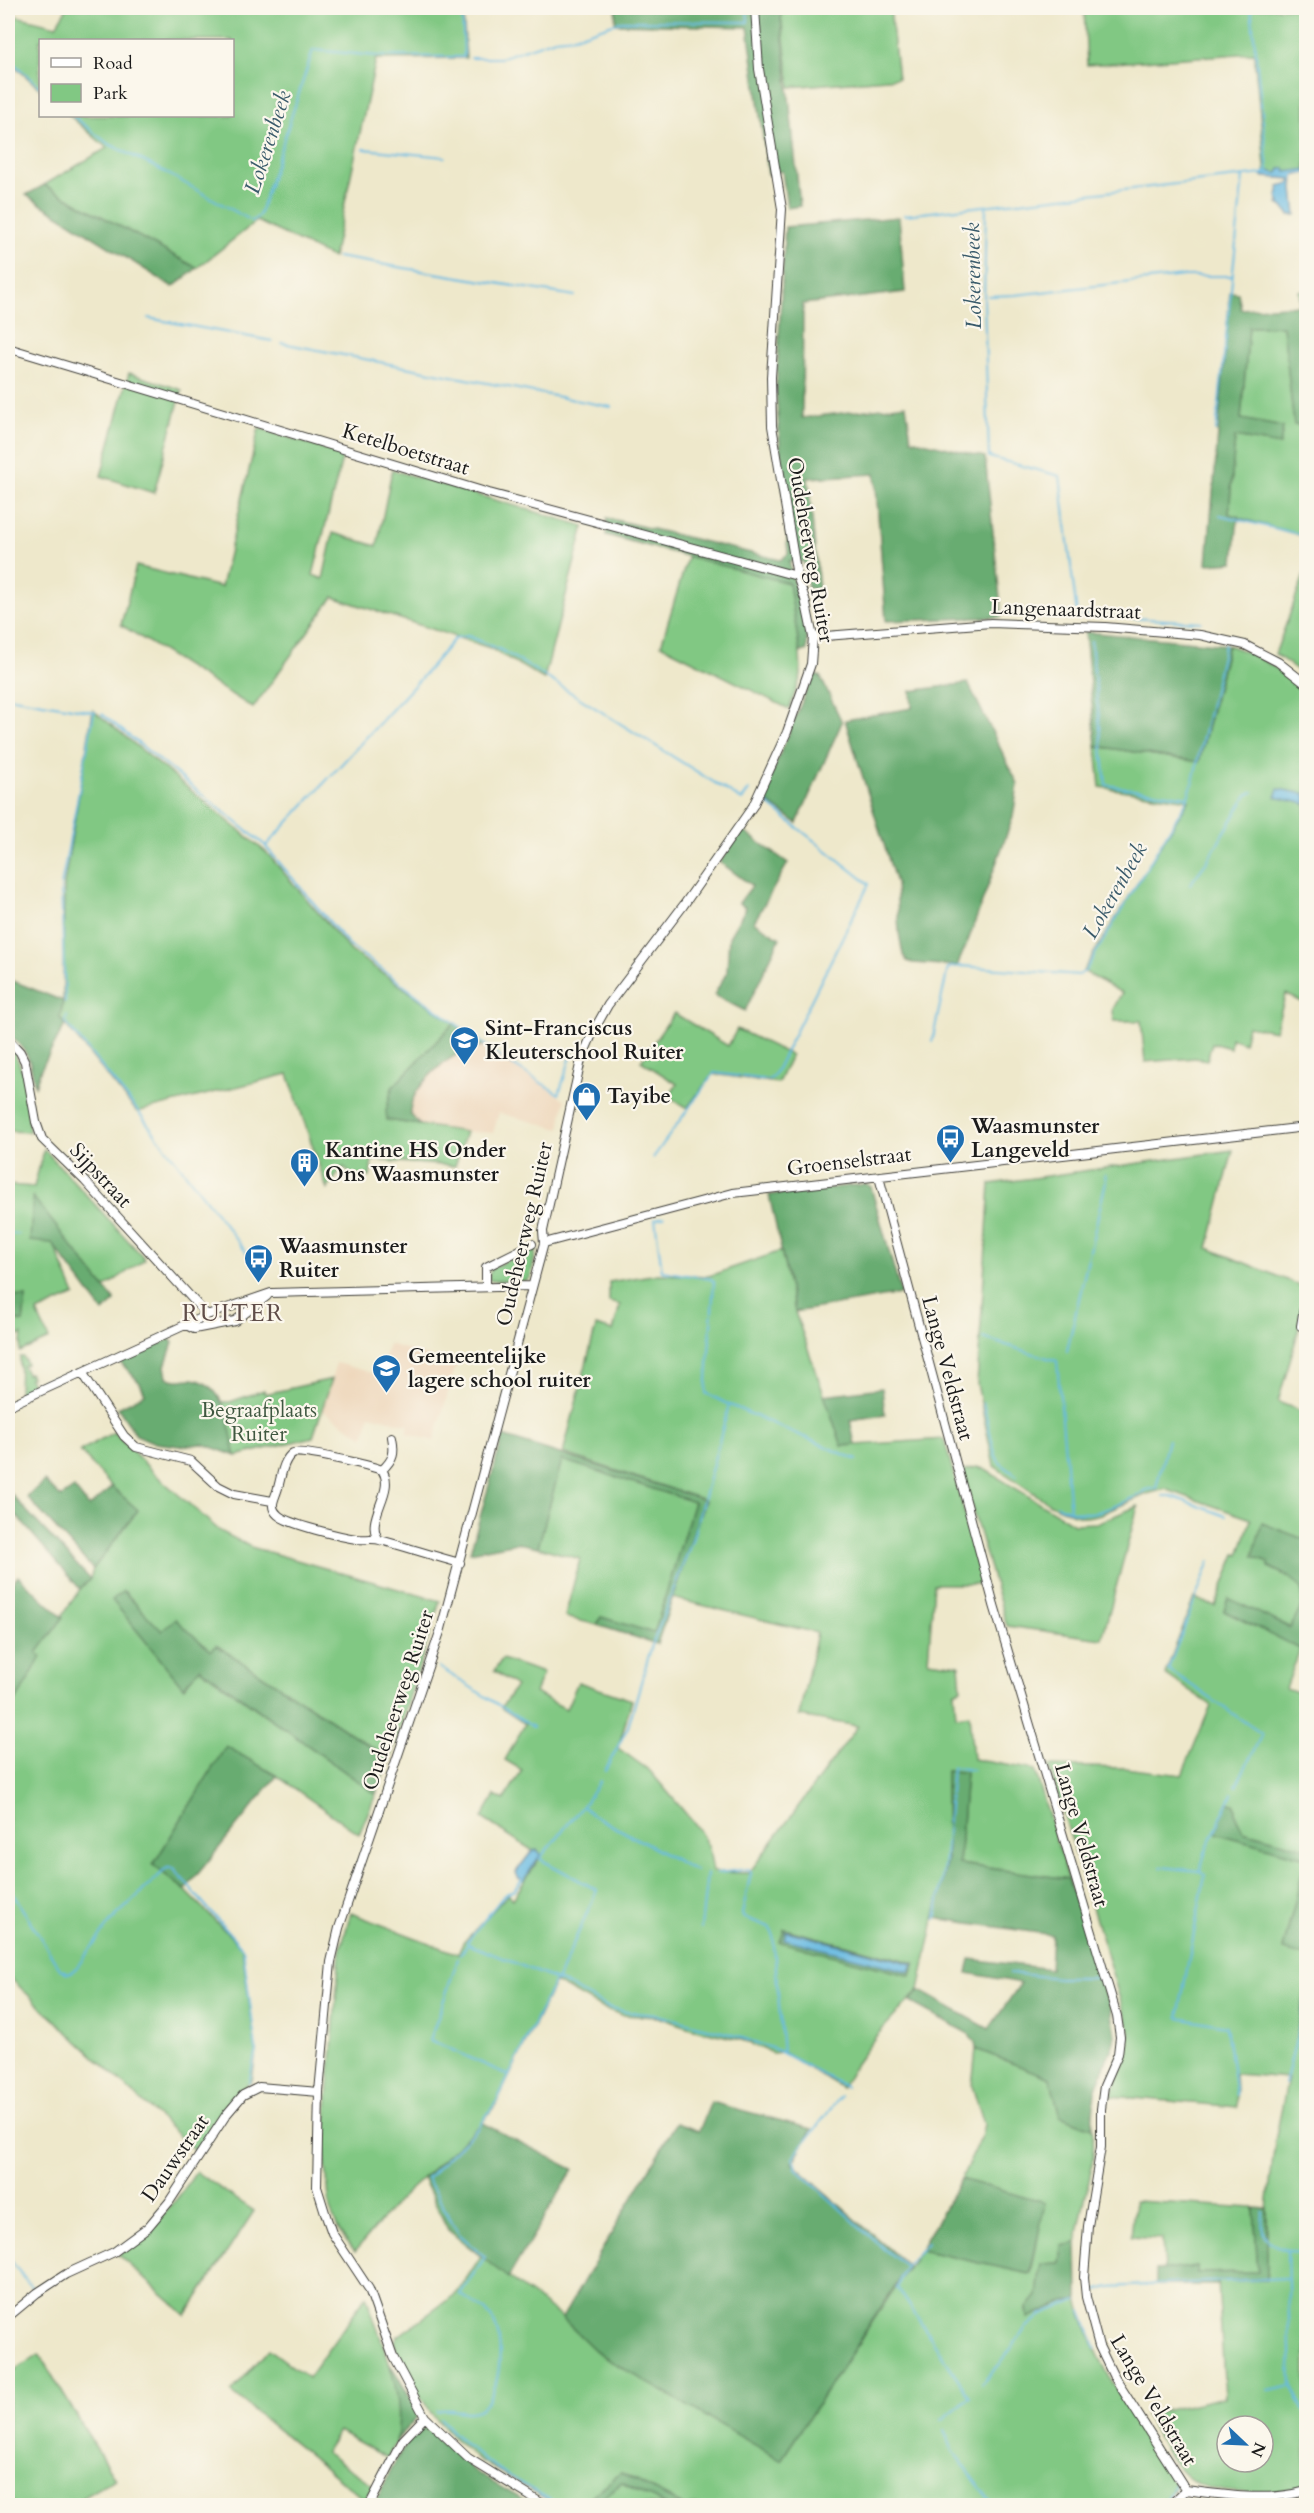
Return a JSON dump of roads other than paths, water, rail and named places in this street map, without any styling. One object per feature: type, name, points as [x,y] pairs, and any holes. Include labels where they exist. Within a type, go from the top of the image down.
[{"type":"street","name":"Oudeheerweg Ruiter","points":[[546,2505],[468,2458],[425,2417],[393,2356],[369,2289],[332,2233],[327,2219],[317,2187],[318,2092],[331,1962],[339,1928],[441,1629],[460,1563],[544,1242],[543,1231],[581,1060],[608,1005],[683,906],[753,806],[787,732],[810,664],[813,638],[805,599],[797,576],[772,426],[771,377],[782,209],[759,69],[755,8]]},
{"type":"street","name":"Ketelboetstraat","points":[[8,348],[489,493],[797,576]]},
{"type":"street","name":"Langenaardstraat","points":[[813,638],[991,623],[1106,627],[1200,635],[1245,645],[1278,662],[1306,684]]},
{"type":"street","name":"Sijpstraat","points":[[8,1039],[20,1052],[25,1062],[36,1122],[42,1139],[85,1181],[207,1315]]},
{"type":"street","name":"Groenselstraat","points":[[544,1242],[733,1193],[1306,1127]]},
{"type":"street","name":"Lange Veldstraat","points":[[879,1177],[994,1605],[1117,2016],[1120,2037],[1118,2054],[1104,2086],[1101,2109],[1101,2147],[1088,2226],[1084,2277],[1092,2325],[1113,2375],[1186,2490]]},
{"type":"street","points":[[486,1286],[486,1267],[532,1244]]},
{"type":"street","points":[[8,1406],[207,1315],[271,1293],[531,1286]]},
{"type":"street","points":[[186,1325],[194,1329],[235,1321],[271,1293]]},
{"type":"street","points":[[1301,1326],[1306,1295]]},
{"type":"street","points":[[82,1372],[124,1436],[136,1447],[191,1461],[218,1486],[234,1494],[272,1501]]},
{"type":"street","points":[[382,1470],[390,1463],[395,1452],[392,1437]]},
{"type":"street","points":[[379,1540],[374,1534],[374,1525],[387,1482],[382,1470],[349,1460],[339,1461],[300,1451],[293,1453],[286,1460],[272,1501],[273,1509],[289,1522],[357,1539],[379,1540],[460,1563]]},
{"type":"street","name":"Dauwstraat","points":[[8,2317],[37,2293],[66,2274],[114,2252],[148,2227],[169,2202],[226,2115],[243,2095],[259,2087],[282,2087],[318,2092]]},
{"type":"street","points":[[369,2505],[403,2440],[425,2417]]},
{"type":"street","points":[[1169,2505],[1186,2490],[1222,2495],[1273,2497],[1306,2491]]},
{"type":"water","points":[[1285,168],[1286,172],[1306,169],[1306,173],[1294,176],[1296,215],[1289,215],[1278,204],[1280,203],[1277,196],[1279,187],[1289,184],[1291,179],[1262,175],[1268,171],[1278,173],[1280,169]]},
{"type":"water","points":[[1278,789],[1306,794],[1306,804],[1275,797]]},
{"type":"water","points":[[537,1850],[541,1854],[524,1880],[518,1878],[516,1872],[532,1851]]},
{"type":"water","points":[[786,1931],[913,1964],[910,1972],[784,1939]]},
{"type":"waterway","name":"Lokerenbeek","points":[[74,117],[107,143],[165,172],[252,221],[259,216],[313,50],[378,56],[464,57],[462,8]]},
{"type":"waterway","name":"Lokerenbeek","points":[[471,58],[500,58],[555,39],[574,37],[622,21],[748,22],[747,8]]},
{"type":"waterway","name":"Lokerenbeek","points":[[1251,8],[1268,171],[1264,173]]},
{"type":"waterway","name":"Lokerenbeek","points":[[8,58],[39,86]]},
{"type":"waterway","points":[[364,149],[445,157]]},
{"type":"waterway","name":"Lokerenbeek","points":[[905,215],[1263,174]]},
{"type":"waterway","points":[[1216,431],[1243,177]]},
{"type":"waterway","name":"Lokerenbeek","points":[[986,206],[984,300],[989,457],[1060,476],[1077,615],[1201,622]]},
{"type":"waterway","points":[[337,257],[575,296]]},
{"type":"waterway","points":[[988,296],[1184,276],[1232,276]]},
{"type":"waterway","points":[[148,318],[272,341]]},
{"type":"waterway","points":[[282,343],[611,407]]},
{"type":"waterway","points":[[1220,515],[1306,536]]},
{"type":"waterway","points":[[102,714],[266,846],[422,677],[455,638],[468,636],[501,650],[538,672],[742,800],[749,790]]},
{"type":"waterway","points":[[1091,641],[1106,785],[1188,797]]},
{"type":"waterway","name":"Lokerenbeek","points":[[932,1042],[948,968],[961,966],[1079,975],[1085,971],[1186,802],[1225,643]]},
{"type":"waterway","points":[[8,697],[95,712]]},
{"type":"waterway","points":[[65,1002],[61,886],[94,712]]},
{"type":"waterway","points":[[1190,884],[1206,863],[1247,795],[1253,792]]},
{"type":"waterway","points":[[653,1158],[714,1073],[768,1080],[773,1077],[869,884],[765,802]]},
{"type":"waterway","points":[[266,847],[350,946],[508,1062],[559,1094],[573,1050]]},
{"type":"waterway","points":[[67,1016],[65,1022],[137,1110],[263,1274]]},
{"type":"waterway","points":[[1067,1351],[1106,1181],[1105,1174]]},
{"type":"waterway","points":[[605,1771],[628,1727],[651,1648],[692,1541],[729,1405],[706,1393],[714,1282],[711,1279],[662,1271],[655,1219],[664,1217]]},
{"type":"waterway","points":[[8,1234],[19,1234]]},
{"type":"waterway","points":[[983,1338],[1057,1361],[1070,1511]]},
{"type":"waterway","points":[[49,1379],[53,1377]]},
{"type":"waterway","points":[[23,1391],[44,1381]]},
{"type":"waterway","points":[[983,1403],[995,1454],[999,1462],[1017,1476]]},
{"type":"waterway","points":[[730,1405],[857,1460]]},
{"type":"waterway","points":[[1057,1505],[1080,1513],[1099,1512],[1139,1495],[1145,1490],[1156,1488],[1168,1440]]},
{"type":"waterway","points":[[1163,1496],[1171,1496],[1226,1516]]},
{"type":"waterway","points":[[1210,1561],[1168,1669],[1262,1734],[1236,1786]]},
{"type":"waterway","points":[[439,1667],[533,1727]]},
{"type":"waterway","points":[[936,1920],[945,1858],[952,1767],[973,1770]]},
{"type":"waterway","points":[[540,1858],[583,1806],[600,1781]]},
{"type":"waterway","points":[[1200,1871],[1205,1853],[1232,1794]]},
{"type":"waterway","points":[[583,1806],[591,1814],[696,1871]]},
{"type":"waterway","points":[[540,1859],[597,1890],[557,1981]]},
{"type":"waterway","points":[[1161,1867],[1200,1871],[1205,1875],[1178,2017],[1226,2026],[1236,2095]]},
{"type":"waterway","points":[[8,1886],[60,1969],[68,1973],[74,1971],[112,1920],[167,1868],[173,1868],[243,1949],[256,2050],[249,2083]]},
{"type":"waterway","points":[[717,1873],[749,1869],[751,1873],[742,1914],[743,1917],[769,1927],[773,1934],[783,2053]]},
{"type":"waterway","points":[[701,1928],[707,1874]]},
{"type":"waterway","points":[[460,1955],[468,1944],[467,1942],[504,1895],[514,1890],[523,1879]]},
{"type":"waterway","points":[[468,1944],[564,1983],[605,2006],[626,2012],[658,2015],[737,2036],[777,2050],[846,2087]]},
{"type":"waterway","points":[[458,1959],[430,2040],[508,2075]]},
{"type":"waterway","points":[[1009,1973],[1059,1978],[1095,1978]]},
{"type":"waterway","points":[[437,2411],[473,2412],[478,2410],[492,2394],[500,2357],[498,2333],[493,2319],[460,2294],[485,2257],[459,2234],[427,2178],[477,2129],[497,2101],[555,1980]]},
{"type":"waterway","points":[[1285,2084],[1306,1999]]},
{"type":"waterway","points":[[841,2096],[793,2157],[796,2168],[885,2250],[906,2266],[897,2287],[970,2397],[942,2420]]},
{"type":"waterway","points":[[1263,2212],[1265,2237],[1287,2251],[1291,2385],[1306,2415]]},
{"type":"waterway","points":[[906,2265],[927,2243]]},
{"type":"waterway","points":[[1288,2251],[1306,2252]]},
{"type":"waterway","points":[[8,2257],[32,2288]]},
{"type":"waterway","points":[[1096,2291],[1109,2287],[1286,2278]]},
{"type":"waterway","points":[[981,2384],[999,2365],[1026,2328],[1042,2314],[1077,2300]]},
{"type":"waterway","points":[[1082,2311],[1096,2349]]},
{"type":"waterway","points":[[1268,2390],[1291,2385]]},
{"type":"waterway","points":[[441,2419],[482,2458],[513,2479],[563,2506]]},
{"type":"waterway","points":[[944,2430],[953,2451],[994,2506]]},
{"type":"waterway","points":[[1161,2506],[1177,2481]]},
{"type":"place","name":"Sint-Franciscus Kleuterschool Ruiter","points":[[464,1066]]},
{"type":"place","name":"Tayibe","points":[[586,1122]]},
{"type":"place","name":"Waasmunster Langeveld","points":[[950,1164]]},
{"type":"place","name":"Kantine HS Onder Ons Waasmunster","points":[[304,1188]]},
{"type":"place","name":"Waasmunster Ruiter","points":[[258,1284]]},
{"type":"place","name":"Gemeentelijke lagere school ruiter","points":[[387,1394]]},
{"type":"district","name":"RUITER","points":[[233,1313]]},
{"type":"park label","name":"Begraafplaats Ruiter","points":[[259,1422]]}]
